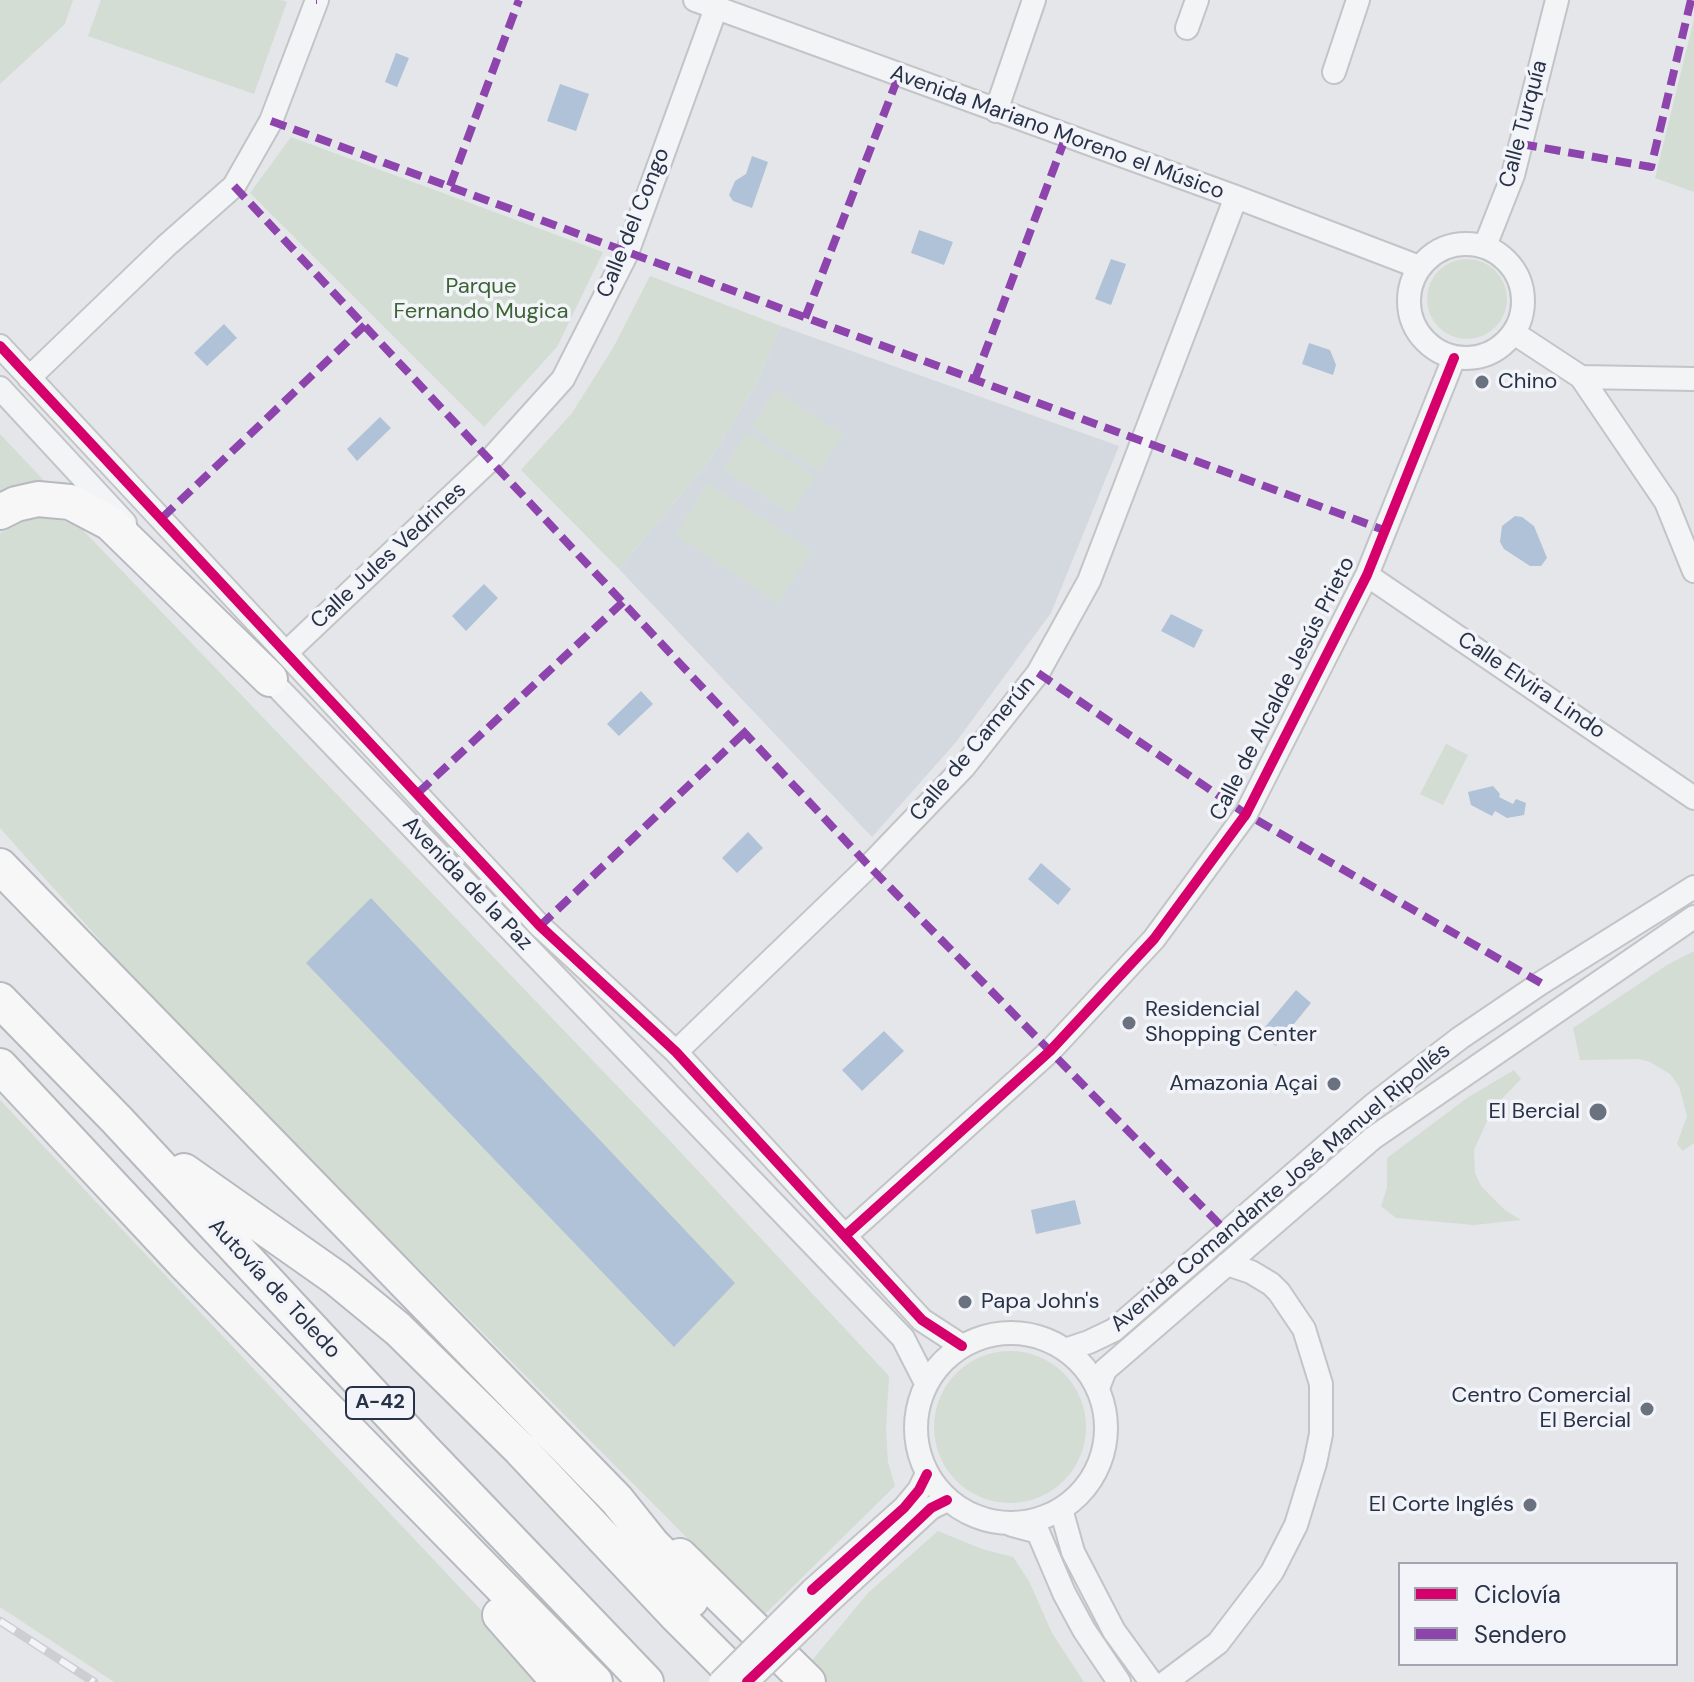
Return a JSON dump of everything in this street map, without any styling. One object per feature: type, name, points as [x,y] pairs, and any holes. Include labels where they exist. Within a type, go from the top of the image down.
[{"type":"highway","points":[[0,512],[38,499],[70,502],[110,523],[278,666]]},
{"type":"highway","points":[[0,840],[46,894],[67,936]]},
{"type":"highway","points":[[0,866],[617,1500],[662,1539],[808,1682]]},
{"type":"highway","name":"Autovía de Toledo","points":[[0,1000],[117,1120],[421,1447],[646,1682]]},
{"type":"highway","name":"Autovía de Toledo","points":[[0,1066],[183,1262],[595,1682]]},
{"type":"highway","points":[[117,1120],[362,1298],[520,1449],[677,1616],[745,1682]]},
{"type":"highway","points":[[520,1449],[691,1600],[772,1682]]},
{"type":"highway","points":[[617,1500],[653,1545],[680,1572],[691,1600]]},
{"type":"highway","points":[[486,1569],[500,1616],[559,1682]]},
{"type":"street","points":[[29,378],[166,246],[234,186],[271,121],[317,0]]},
{"type":"street","points":[[996,111],[1034,0]]},
{"type":"street","points":[[1187,28],[1197,0]]},
{"type":"street","points":[[1334,72],[1358,0]]},
{"type":"street","name":"Calle Turquía","points":[[1485,246],[1513,175],[1557,0]]},
{"type":"street","name":"Avenida Mariano Moreno el Músico","points":[[706,4],[1419,267]]},
{"type":"street","name":"Calle del Congo","points":[[491,459],[563,379],[620,267],[706,4]]},
{"type":"street","name":"Calle de Camerún","points":[[676,1052],[890,844],[964,767],[1038,673],[1089,581],[1236,197]]},
{"type":"street","points":[[1468,243],[1485,246],[1500,254],[1514,270],[1522,288],[1522,311],[1514,333],[1500,347],[1476,358],[1454,358],[1425,342],[1413,326],[1408,304],[1414,275],[1427,258],[1448,246],[1468,243]]},
{"type":"street","points":[[1514,333],[1581,377],[1666,502],[1694,571]]},
{"type":"street","points":[[0,346],[278,666],[540,926],[676,1052],[922,1320],[962,1346]]},
{"type":"street","name":"Calle de Alcalde Jesús Prieto","points":[[846,1235],[1028,1073],[1154,939],[1246,814],[1367,575],[1454,358]]},
{"type":"street","points":[[1581,377],[1694,379]]},
{"type":"street","name":"Avenida de la Paz","points":[[0,388],[278,666],[903,1338],[926,1383]]},
{"type":"street","name":"Calle Jules Vedrines","points":[[278,666],[491,459]]},
{"type":"street","name":"Calle Elvira Lindo","points":[[1367,575],[1694,798]]},
{"type":"street","name":"Avenida Comandante José Manuel Ripollés","points":[[1065,1350],[1114,1330],[1373,1105],[1460,1038],[1694,887]]},
{"type":"street","name":"Avenida Comandante José Manuel Ripollés","points":[[1098,1388],[1105,1370],[1373,1138],[1694,917]]},
{"type":"street","points":[[1166,1682],[1218,1643],[1272,1572],[1296,1525],[1321,1434],[1321,1384],[1304,1329],[1271,1284],[1251,1272],[1227,1264]]},
{"type":"street","points":[[1007,1524],[1035,1520],[1061,1509],[1083,1490],[1098,1465],[1105,1436],[1098,1388],[1082,1363],[1057,1345],[1026,1334],[993,1334],[962,1346],[942,1362],[926,1383],[916,1413],[916,1445],[927,1474],[947,1500],[986,1521],[1038,1532],[1064,1593],[1084,1630],[1119,1682]]},
{"type":"street","points":[[745,1682],[819,1597],[904,1508],[927,1474]]},
{"type":"street","points":[[720,1682],[819,1597],[931,1508],[947,1500]]},
{"type":"street","points":[[1061,1509],[1073,1552],[1114,1631],[1151,1682]]},
{"type":"shaded area","points":[[781,326],[1119,446],[1051,613],[956,742],[872,837],[619,569],[709,461],[755,386]]},
{"type":"green space","points":[[0,0],[73,0],[65,24],[0,84]]},
{"type":"green space","points":[[101,0],[287,2],[254,94],[88,36]]},
{"type":"green space","points":[[1694,19],[1694,192],[1655,178]]},
{"type":"green space","name":"Parque Fernando Mugica","points":[[291,137],[603,252],[557,347],[484,427],[250,193]]},
{"type":"green space","points":[[1467,259],[1482,262],[1495,271],[1504,284],[1507,299],[1504,314],[1495,327],[1482,336],[1467,339],[1452,336],[1439,327],[1430,314],[1427,299],[1430,284],[1439,271],[1452,262]]},
{"type":"green space","points":[[650,276],[781,326],[755,386],[709,461],[619,569],[521,470],[572,413],[613,348]]},
{"type":"green space","points":[[775,390],[843,435],[819,472],[751,427]]},
{"type":"green space","points":[[747,432],[815,477],[791,514],[723,469]]},
{"type":"green space","points":[[0,434],[52,489],[0,501]]},
{"type":"green space","points":[[708,483],[812,551],[778,603],[675,535]]},
{"type":"green space","points":[[36,516],[77,524],[673,1144],[889,1376],[886,1429],[888,1462],[895,1486],[764,1615],[171,1020],[0,828],[0,533]]},
{"type":"green space","points":[[1446,744],[1468,755],[1443,805],[1420,794]]},
{"type":"green space","points":[[1694,951],[1694,1143],[1683,1151],[1677,1144],[1687,1116],[1679,1086],[1670,1074],[1639,1059],[1580,1060],[1573,1028],[1667,965]]},
{"type":"green space","points":[[1514,1070],[1521,1079],[1493,1108],[1474,1150],[1475,1173],[1481,1186],[1505,1210],[1521,1220],[1474,1225],[1396,1218],[1381,1206],[1387,1188],[1387,1158],[1467,1098]]},
{"type":"green space","points":[[0,1100],[549,1682],[114,1682],[0,1607]]},
{"type":"green space","points":[[1010,1351],[1039,1357],[1063,1374],[1080,1398],[1086,1427],[1080,1456],[1063,1480],[1039,1497],[1010,1503],[981,1497],[957,1480],[940,1456],[934,1427],[940,1398],[957,1374],[981,1357]]},
{"type":"green space","points":[[938,1531],[982,1549],[1013,1557],[1029,1581],[1052,1633],[1084,1682],[826,1682],[809,1664],[868,1593]]},
{"type":"water","points":[[396,53],[409,58],[397,87],[385,82]]},
{"type":"water","points":[[560,84],[589,94],[576,131],[547,121]]},
{"type":"water","points":[[752,156],[768,162],[752,208],[733,201],[729,195],[735,181],[746,174]]},
{"type":"water","points":[[919,230],[953,242],[944,265],[911,253]]},
{"type":"water","points":[[1111,259],[1126,264],[1111,305],[1095,299]]},
{"type":"water","points":[[224,324],[237,338],[207,366],[194,353]]},
{"type":"water","points":[[1309,343],[1330,350],[1336,365],[1333,375],[1302,364]]},
{"type":"water","points":[[380,417],[391,428],[357,461],[347,449]]},
{"type":"water","points":[[1515,516],[1534,526],[1547,558],[1541,566],[1530,566],[1504,549],[1500,542],[1502,526]]},
{"type":"water","points":[[484,584],[498,598],[466,631],[452,616]]},
{"type":"water","points":[[1171,614],[1203,630],[1194,648],[1161,631]]},
{"type":"water","points":[[641,691],[653,704],[619,736],[607,724]]},
{"type":"water","points":[[1493,786],[1499,797],[1513,804],[1516,799],[1526,803],[1524,815],[1507,818],[1495,811],[1492,816],[1471,805],[1468,792]]},
{"type":"water","points":[[748,832],[763,848],[737,873],[722,858]]},
{"type":"water","points":[[1041,863],[1071,889],[1058,905],[1028,879]]},
{"type":"water","points":[[371,898],[735,1283],[674,1347],[306,963]]},
{"type":"water","points":[[1296,990],[1311,1003],[1276,1046],[1260,1033]]},
{"type":"water","points":[[884,1031],[904,1051],[862,1091],[842,1070]]},
{"type":"water","points":[[1075,1200],[1081,1224],[1036,1234],[1031,1210]]},
{"type":"railway","points":[[0,1621],[94,1682]]},
{"type":"marked path","points":[[450,186],[519,0]]},
{"type":"marked path","points":[[1521,144],[1651,167],[1691,0]]},
{"type":"marked path","points":[[805,318],[899,75]]},
{"type":"marked path","points":[[271,121],[1384,530]]},
{"type":"marked path","points":[[975,379],[1066,136]]},
{"type":"marked path","points":[[234,186],[869,866],[1228,1233]]},
{"type":"marked path","points":[[162,518],[365,325]]},
{"type":"marked path","points":[[418,793],[623,602]]},
{"type":"marked path","points":[[1038,673],[1246,814],[1541,983]]},
{"type":"marked path","points":[[540,926],[744,733]]},
{"type":"cycle path","points":[[0,346],[540,926],[676,1052],[922,1320],[962,1346]]},
{"type":"cycle path","points":[[846,1235],[1050,1051],[1154,939],[1246,814],[1367,575],[1454,358]]},
{"type":"cycle path","points":[[812,1590],[904,1508],[927,1474]]},
{"type":"cycle path","points":[[747,1682],[931,1508],[947,1500]]},
{"type":"place","name":"Chino","points":[[1482,382]]},
{"type":"place","name":"Residencial Shopping Center","points":[[1129,1023]]},
{"type":"place","name":"Amazonia Açai","points":[[1334,1084]]},
{"type":"place","name":"El Bercial","points":[[1598,1112]]},
{"type":"place","name":"Papa John's","points":[[965,1302]]},
{"type":"place","name":"Centro Comercial El Bercial","points":[[1647,1409]]},
{"type":"place","name":"El Corte Inglés","points":[[1530,1505]]}]
